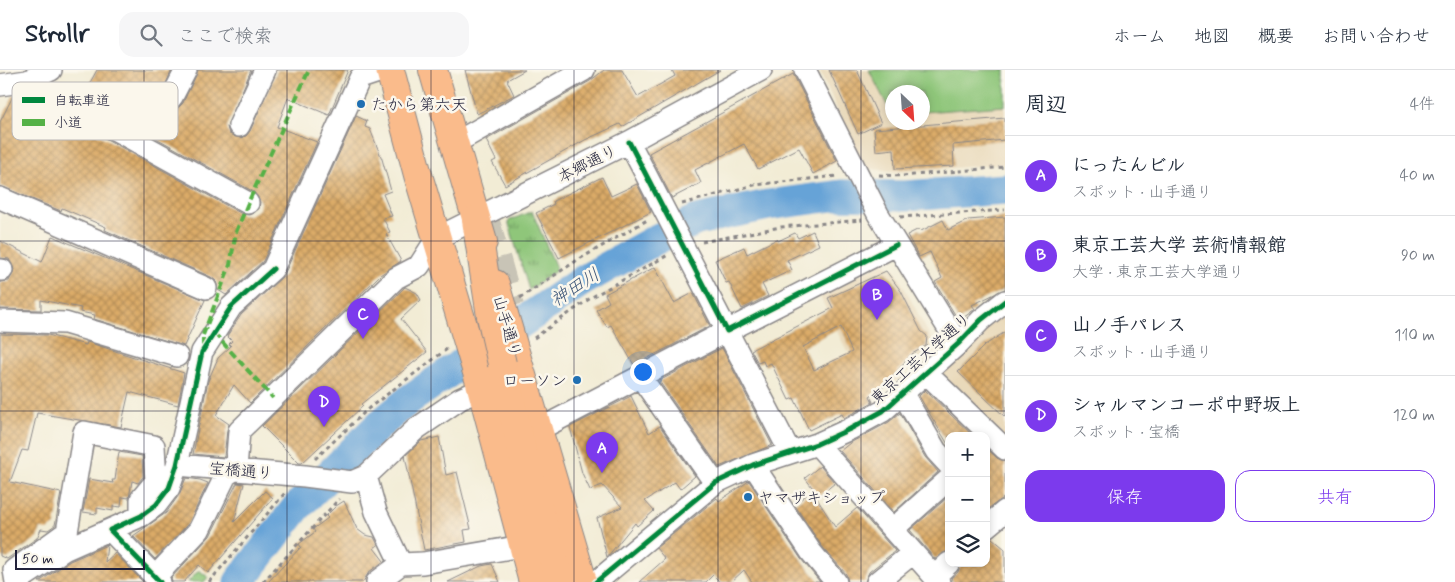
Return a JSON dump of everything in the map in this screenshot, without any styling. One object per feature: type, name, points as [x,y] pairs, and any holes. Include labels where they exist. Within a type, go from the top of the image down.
[{"type":"main road","points":[[390,70],[480,384],[533,582]]},
{"type":"main road","points":[[438,72],[509,359],[523,455],[560,582]]},
{"type":"main road","name":"山手通り","points":[[509,359],[538,430],[583,582]]},
{"type":"street","points":[[16,82],[51,70]]},
{"type":"street","points":[[178,85],[186,70]]},
{"type":"street","points":[[239,126],[265,70]]},
{"type":"street","points":[[141,516],[140,499],[156,481],[154,446],[84,432],[67,532],[14,570],[16,582],[64,550],[141,516],[156,505],[169,488],[177,465],[202,352],[231,307],[273,269],[360,78],[384,70]]},
{"type":"street","points":[[455,143],[584,70]]},
{"type":"street","name":"本郷通り","points":[[437,238],[629,142],[761,70]]},
{"type":"street","points":[[805,70],[880,217],[958,344]]},
{"type":"street","points":[[26,80],[30,82]]},
{"type":"street","points":[[134,140],[248,203]]},
{"type":"street","points":[[629,142],[790,452]]},
{"type":"street","points":[[0,198],[206,288]]},
{"type":"street","points":[[110,530],[157,579],[199,530],[226,474],[236,469],[239,431],[396,278],[419,266],[437,238]]},
{"type":"street","points":[[538,430],[896,245]]},
{"type":"street","name":"東京工芸大学通り","points":[[596,582],[715,483],[753,465],[817,444],[850,430],[883,411],[958,344],[981,320],[1005,301]]},
{"type":"street","points":[[0,321],[65,323],[177,356]]},
{"type":"street","points":[[926,373],[1005,449]]},
{"type":"street","points":[[640,376],[715,483]]},
{"type":"street","points":[[401,564],[376,512],[354,484],[416,429],[480,384]]},
{"type":"street","points":[[903,394],[936,451],[945,461]]},
{"type":"street","points":[[817,444],[912,553],[941,574]]},
{"type":"street","name":"宝橋通り","points":[[177,465],[305,476],[354,484]]},
{"type":"street","points":[[753,465],[811,552],[836,582]]},
{"type":"street","points":[[893,529],[945,483]]},
{"type":"street","points":[[990,524],[1005,511]]},
{"type":"street","points":[[377,582],[401,564],[423,563],[522,546]]},
{"type":"street","points":[[877,582],[912,553]]},
{"type":"path","points":[[827,176],[861,178],[902,176],[1005,167]]},
{"type":"path","points":[[880,217],[1005,210]]},
{"type":"path","points":[[263,582],[354,484]]},
{"type":"shaded area","points":[[819,70],[1005,70],[1005,164],[899,172],[864,168]]},
{"type":"shaded area","points":[[883,263],[895,270],[935,346],[899,379],[875,395],[856,354],[847,351],[819,295]]},
{"type":"shaded area","points":[[1005,310],[1005,438],[938,375]]},
{"type":"green space","points":[[869,70],[1005,70],[1005,106],[930,111],[930,85],[885,85],[885,101]]},
{"type":"green space","points":[[532,211],[557,270],[529,290],[508,221]]},
{"type":"green space","points":[[199,570],[208,577],[204,582],[188,582]]},
{"type":"building","points":[[97,70],[172,70],[167,82],[90,82]]},
{"type":"building","points":[[198,70],[251,70],[227,127],[229,134],[240,138],[246,136],[250,131],[277,70],[348,70],[329,115],[288,98],[277,127],[317,142],[263,261],[226,295],[218,290],[216,281],[211,277],[105,230],[106,227],[62,208],[61,211],[0,186],[0,122],[12,98],[12,140],[108,140],[242,214],[249,215],[259,209],[260,202],[254,192],[160,140],[178,140],[178,108],[183,103]]},
{"type":"building","points":[[465,70],[525,70],[507,80],[514,95],[477,114]]},
{"type":"building","points":[[604,70],[622,70],[638,97],[675,76],[672,70],[720,70],[622,127],[620,124],[585,140],[505,185],[492,162],[496,160],[486,140],[590,81]]},
{"type":"building","points":[[829,70],[857,70],[881,123],[858,134]]},
{"type":"building","points":[[793,74],[837,161],[813,174],[799,148],[758,169],[744,144],[695,170],[701,183],[672,198],[649,153]]},
{"type":"building","points":[[356,116],[367,121],[365,127],[370,129],[382,159],[391,191],[383,194],[392,216],[383,218],[390,232],[386,234],[401,261],[380,275],[250,403],[234,385],[216,415],[229,424],[224,457],[193,454],[208,381],[218,358],[231,346],[229,344],[232,341],[227,336],[241,315],[284,275]]},
{"type":"building","points":[[1005,118],[1005,140],[953,145],[954,166],[895,169],[894,149],[876,151],[874,129],[930,130],[930,124]]},
{"type":"building","points":[[602,177],[611,196],[637,184],[651,212],[559,258],[536,213],[554,204],[553,201]]},
{"type":"building","points":[[1005,217],[1005,289],[972,305],[975,309],[959,321],[935,282],[942,278],[930,252],[919,257],[907,235],[919,229],[921,231],[943,220],[948,230],[968,220]]},
{"type":"building","points":[[813,231],[819,245],[787,260],[792,270],[762,284],[768,296],[742,309],[729,282],[726,283],[715,260],[744,247],[747,254],[777,239],[778,241],[795,233],[798,238]]},
{"type":"building","points":[[52,236],[205,300],[184,346],[94,319],[95,315],[80,312],[81,308],[41,300],[41,310],[0,309],[0,282],[9,281],[14,270],[9,259],[0,258],[0,241],[42,262]]},
{"type":"building","points":[[655,267],[674,303],[693,293],[710,326],[634,365],[611,325],[607,327],[596,310],[609,302],[605,294]]},
{"type":"building","points":[[886,271],[901,291],[921,331],[927,336],[926,346],[912,354],[887,384],[870,396],[873,402],[844,418],[842,414],[809,430],[794,398],[789,400],[771,363],[765,366],[763,361],[758,363],[751,350],[833,308],[828,298]],"holes":[[[841,327],[852,352],[814,370],[803,347]]]},
{"type":"building","points":[[405,287],[417,293],[421,300],[401,319],[427,352],[361,404],[363,406],[302,463],[299,463],[262,426]]},
{"type":"building","points":[[1005,332],[1005,417],[958,372],[985,345]]},
{"type":"building","points":[[0,334],[48,335],[86,345],[87,342],[184,373],[178,405],[129,392],[121,427],[37,413],[28,451],[22,450],[10,482],[61,493],[55,525],[48,530],[41,529],[37,538],[7,559],[0,556]]},
{"type":"building","points":[[722,348],[772,445],[719,467],[659,381]]},
{"type":"building","points":[[925,390],[969,432],[945,432],[945,439],[919,396]]},
{"type":"building","points":[[631,396],[649,433],[660,426],[695,476],[680,489],[675,482],[645,501],[654,511],[637,526],[635,523],[607,557],[597,518],[622,507],[602,485],[590,490],[582,473],[570,427]]},
{"type":"building","points":[[900,413],[925,457],[938,472],[894,512],[840,451],[850,443],[889,422]]},
{"type":"building","points":[[439,437],[446,475],[457,472],[471,529],[464,530],[466,542],[424,550],[405,456],[421,441]]},
{"type":"building","points":[[119,452],[142,456],[143,477],[138,483],[132,481],[129,498],[122,497],[121,507],[113,506],[113,511],[97,508],[97,514],[83,512],[89,479],[113,483],[112,480],[115,480]]},
{"type":"building","points":[[990,452],[997,458],[1005,461],[1005,497],[990,507]]},
{"type":"building","points":[[820,466],[835,483],[819,496],[805,478]]},
{"type":"building","points":[[186,478],[208,483],[189,523],[155,559],[133,536],[166,513],[179,495]]},
{"type":"building","points":[[749,481],[801,559],[820,582],[752,582],[744,570],[731,582],[720,582],[713,575],[706,582],[639,582],[665,559],[656,548],[717,498],[719,501]]},
{"type":"building","points":[[237,483],[244,484],[234,522],[265,491],[273,498],[208,573],[199,565],[184,582],[172,582],[171,578],[210,536]]},
{"type":"building","points":[[812,491],[835,527],[857,508],[895,551],[869,572],[865,582],[848,582],[846,574],[821,545],[794,504]]},
{"type":"building","points":[[945,499],[945,553],[935,559],[910,530]]},
{"type":"building","points":[[344,501],[357,529],[365,535],[374,537],[378,545],[374,548],[384,561],[369,572],[363,582],[268,582],[301,547],[299,544],[315,532],[313,529],[328,518],[326,516]]},
{"type":"building","points":[[990,538],[1005,549],[1005,582],[953,582],[951,578],[958,572],[960,567],[990,567]]},
{"type":"building","points":[[107,545],[105,562],[115,553],[143,582],[39,582],[70,561]]},
{"type":"building","points":[[492,564],[500,582],[448,582],[481,566]]},
{"type":"waterway","name":"神田川","points":[[239,582],[297,507],[378,426],[410,399],[582,281],[657,239],[697,220],[768,205],[841,195],[905,196],[1005,189]]},
{"type":"tunnel","points":[[485,218],[510,307]]},
{"type":"marked path","points":[[203,347],[203,335],[230,265],[236,232],[309,70]]},
{"type":"marked path","points":[[214,333],[273,398]]},
{"type":"cycle path","points":[[629,142],[727,331],[896,245]]},
{"type":"cycle path","points":[[160,582],[110,530],[141,516],[156,505],[169,488],[177,465],[202,352],[231,307],[273,269]]},
{"type":"cycle path","points":[[596,582],[715,483],[753,465],[817,444],[883,411],[958,344],[981,320],[1005,301]]},
{"type":"place","name":"たから第六天","points":[[361,104]]},
{"type":"place","name":"東京工芸大学 芸術情報館","points":[[877,320]]},
{"type":"place","name":"山ノ手パレス","points":[[363,339]]},
{"type":"place","name":"ローソン","points":[[577,380]]},
{"type":"place","name":"シャルマンコーポ中野坂上","points":[[324,427]]},
{"type":"place","name":"にったんビル","points":[[602,473]]},
{"type":"place","name":"ヤマザキショップ","points":[[748,497]]}]
